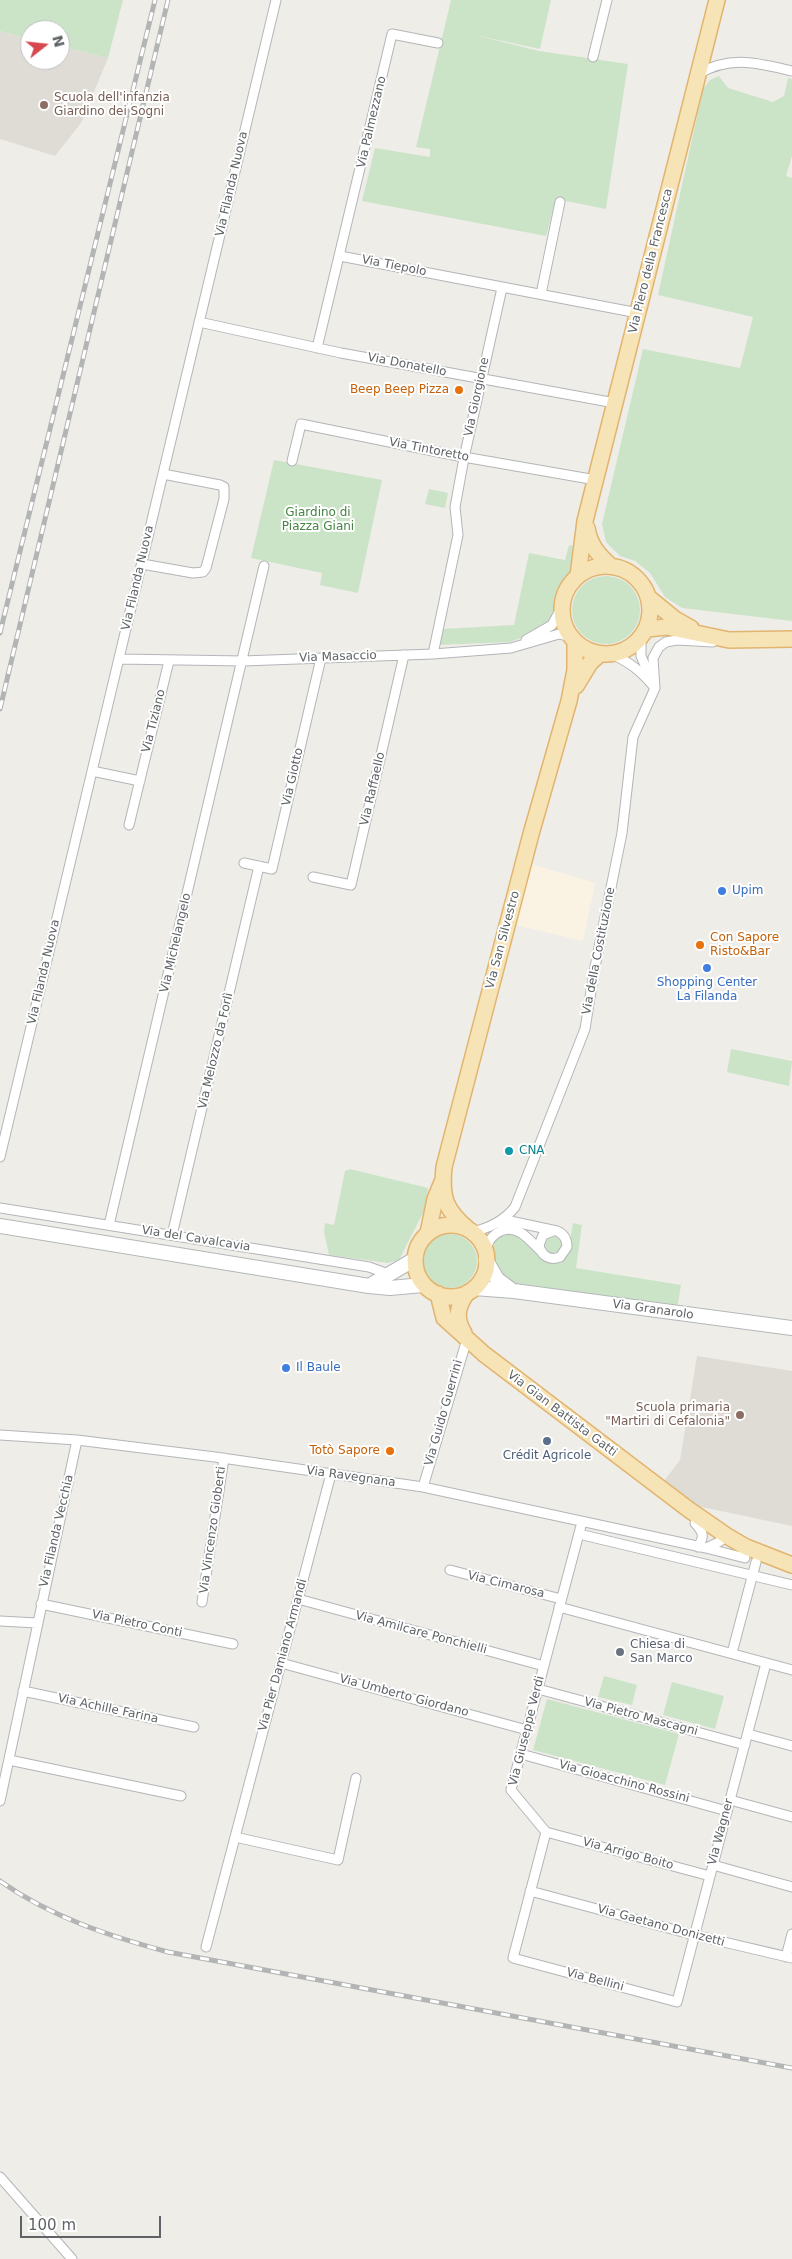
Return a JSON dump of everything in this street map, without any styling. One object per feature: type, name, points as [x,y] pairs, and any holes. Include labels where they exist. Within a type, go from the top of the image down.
[{"type":"main road","name":"Via Piero della Francesca","points":[[578,576],[585,521],[717,0]]},
{"type":"main road","points":[[585,521],[592,544],[601,557],[611,566],[633,575],[644,586],[648,597],[650,617],[643,633],[627,649],[605,654],[583,648],[573,639],[566,629],[562,607],[568,587],[578,576],[590,569],[611,566]]},
{"type":"main road","points":[[648,597],[676,619],[704,635]]},
{"type":"main road","points":[[643,633],[667,627],[729,640],[792,639]]},
{"type":"main road","name":"Via San Silvestro","points":[[428,1233],[435,1199],[442,1181],[446,1158],[530,834],[569,701],[575,670],[573,639]]},
{"type":"main road","name":"Via San Silvestro","points":[[569,701],[590,662],[605,654]]},
{"type":"main road","name":"Via San Silvestro","points":[[442,1181],[446,1204],[453,1216],[470,1231]]},
{"type":"main road","points":[[486,1258],[483,1276],[470,1290],[457,1296],[438,1294],[423,1285],[415,1260],[419,1245],[428,1233],[448,1225],[470,1231],[484,1247],[486,1258],[497,1280],[514,1291]]},
{"type":"main road","name":"Via del Cavalcavia","points":[[0,1226],[369,1286],[390,1288],[423,1285]]},
{"type":"main road","points":[[369,1286],[415,1260]]},
{"type":"main road","name":"Via Granarolo","points":[[470,1290],[514,1291],[792,1328]]},
{"type":"main road","name":"Via Gian Battista Gatti","points":[[467,1339],[457,1316],[459,1304],[470,1290]]},
{"type":"main road","name":"Via Gian Battista Gatti","points":[[438,1294],[444,1318],[467,1339],[484,1354],[660,1487],[713,1543]]},
{"type":"main road","name":"Via Gian Battista Gatti","points":[[660,1487],[713,1543]]},
{"type":"main road","name":"Via Ravegnana","points":[[713,1543],[746,1547],[792,1565]]},
{"type":"main road","name":"Via Ravegnana","points":[[713,1543],[753,1568],[787,1577]]},
{"type":"street","name":"Via Filanda Nuova","points":[[0,1157],[276,0]]},
{"type":"street","points":[[593,57],[607,0]]},
{"type":"street","name":"Via Palmezzano","points":[[340,256],[392,34],[438,43]]},
{"type":"street","points":[[698,74],[712,66],[730,61],[757,63],[792,70]]},
{"type":"street","points":[[540,294],[560,202]]},
{"type":"street","points":[[318,348],[340,256]]},
{"type":"street","name":"Via Tiepolo","points":[[340,256],[638,313]]},
{"type":"street","name":"Via Giorgione","points":[[433,654],[458,535],[455,507],[464,458],[502,288]]},
{"type":"street","name":"Via Donatello","points":[[199,322],[480,380],[615,403]]},
{"type":"street","name":"Via Tintoretto","points":[[292,461],[300,424],[464,458],[596,480]]},
{"type":"street","points":[[142,564],[193,573],[202,572],[206,568],[224,499],[224,487],[220,485],[163,474]]},
{"type":"street","points":[[243,661],[264,566]]},
{"type":"street","name":"Via Masaccio","points":[[511,648],[552,625],[562,607]]},
{"type":"street","points":[[643,633],[641,656],[655,688]]},
{"type":"street","name":"Via Masaccio","points":[[119,659],[243,661],[433,654],[511,648],[559,634],[573,639]]},
{"type":"street","name":"Via della Costituzione","points":[[497,1223],[509,1215],[516,1207],[585,1029],[594,972],[622,833],[633,737],[655,688],[653,658],[659,646],[666,642],[677,640],[696,642],[729,640]]},
{"type":"street","points":[[605,654],[627,661],[639,670],[655,688]]},
{"type":"street","name":"Via Raffaello","points":[[313,877],[350,885],[404,655]]},
{"type":"street","name":"Via Giotto","points":[[259,866],[272,869],[321,658]]},
{"type":"street","name":"Via Tiziano","points":[[129,825],[169,660]]},
{"type":"street","name":"Via Michelangelo","points":[[109,1225],[243,661]]},
{"type":"street","points":[[92,771],[140,781]]},
{"type":"street","points":[[244,863],[259,866]]},
{"type":"street","name":"Via Melozzo da Forlì","points":[[172,1235],[259,866]]},
{"type":"street","points":[[516,1207],[516,1216],[524,1223]]},
{"type":"street","name":"Via del Cavalcavia","points":[[0,1208],[369,1266],[391,1275]]},
{"type":"street","name":"Via della Costituzione","points":[[470,1231],[510,1221],[553,1230]]},
{"type":"street","points":[[486,1258],[485,1248],[499,1231],[510,1229],[521,1232],[548,1258],[556,1258],[565,1251],[567,1243],[564,1235],[553,1230],[546,1233],[541,1238],[539,1245],[542,1252]]},
{"type":"street","name":"Via Guido Guerrini","points":[[423,1487],[467,1339]]},
{"type":"street","name":"Via Ravegnana","points":[[0,1435],[77,1440],[224,1458],[423,1487],[582,1522],[713,1543]]},
{"type":"street","name":"Via Filanda Vecchia","points":[[0,1801],[77,1440]]},
{"type":"street","name":"Via Vincenzo Gioberti","points":[[202,1602],[224,1458]]},
{"type":"street","name":"Via Pier Damiano Armandi","points":[[206,1948],[331,1474]]},
{"type":"street","name":"Via Giuseppe Verdi","points":[[546,1832],[511,1790],[582,1522]]},
{"type":"street","name":"Via Ravegnana","points":[[579,1534],[753,1568]]},
{"type":"street","points":[[732,1654],[753,1568]]},
{"type":"street","name":"Via Cimarosa","points":[[450,1570],[792,1670]]},
{"type":"street","name":"Via Ravegnana","points":[[787,1577],[792,1585]]},
{"type":"street","name":"Via Amilcare Ponchielli","points":[[298,1599],[544,1666]]},
{"type":"street","name":"Via Pietro Conti","points":[[41,1604],[233,1644]]},
{"type":"street","points":[[0,1621],[37,1623]]},
{"type":"street","name":"Via Umberto Giordano","points":[[282,1662],[527,1730]]},
{"type":"street","name":"Via Wagner","points":[[676,2002],[766,1663]]},
{"type":"street","name":"Via Pietro Mascagni","points":[[538,1689],[745,1745]]},
{"type":"street","name":"Via Achille Farina","points":[[23,1691],[194,1727]]},
{"type":"street","points":[[748,1734],[792,1746]]},
{"type":"street","name":"Via Gioacchino Rossini","points":[[521,1754],[727,1811]]},
{"type":"street","points":[[8,1760],[181,1796]]},
{"type":"street","points":[[236,1837],[338,1860],[356,1778]]},
{"type":"street","points":[[730,1800],[792,1818]]},
{"type":"street","points":[[530,1891],[546,1832]]},
{"type":"street","name":"Via Arrigo Boito","points":[[546,1832],[710,1876]]},
{"type":"street","points":[[713,1865],[792,1887]]},
{"type":"street","name":"Via Gaetano Donizetti","points":[[530,1891],[694,1935],[789,1958]]},
{"type":"street","name":"Via Bellini","points":[[530,1891],[513,1958],[676,2002]]},
{"type":"street","points":[[789,1958],[792,1934]]},
{"type":"street","points":[[0,2177],[72,2259]]},
{"type":"shaded area","name":"Scuola dell'infanzia Giardino dei Sogni","points":[[0,31],[20,36],[20,70],[70,70],[70,48],[108,58],[81,123],[55,156],[0,139]]},
{"type":"shaded area","points":[[531,864],[595,883],[583,941],[515,925]]},
{"type":"shaded area","name":"Scuola primaria \"Martiri di Cefalonia\"","points":[[697,1356],[792,1371],[792,1526],[697,1506],[664,1481],[680,1460]]},
{"type":"green space","points":[[0,0],[123,0],[108,58],[70,48],[70,20],[20,20],[20,36],[0,31]]},
{"type":"green space","points":[[451,0],[551,0],[540,49],[475,35],[539,51],[628,64],[606,209],[556,199],[546,236],[362,201],[375,148],[430,157],[430,149],[416,147]]},
{"type":"green space","points":[[719,76],[728,88],[773,102],[784,96],[788,78],[792,79],[792,156],[786,176],[792,178],[792,621],[682,608],[665,597],[650,573],[635,561],[620,556],[606,542],[602,524],[643,349],[740,368],[753,317],[658,295],[703,89],[710,80]]},
{"type":"green space","name":"Giardino di Piazza Giani","points":[[274,460],[382,480],[358,593],[320,585],[322,573],[251,558]]},
{"type":"green space","points":[[429,489],[448,493],[445,508],[425,504]]},
{"type":"green space","points":[[569,545],[577,547],[573,568],[559,590],[554,616],[549,622],[529,635],[510,642],[438,645],[442,629],[514,625],[529,553],[565,560]]},
{"type":"green space","points":[[606,576],[619,579],[630,586],[637,597],[640,610],[637,623],[630,634],[619,641],[606,644],[593,641],[582,634],[575,623],[572,610],[575,597],[582,586],[593,579]]},
{"type":"green space","points":[[731,1049],[792,1061],[789,1086],[727,1072]]},
{"type":"green space","points":[[350,1169],[428,1188],[426,1207],[399,1260],[388,1263],[329,1255],[324,1232],[325,1223],[334,1225],[345,1171]]},
{"type":"green space","points":[[573,1223],[582,1225],[576,1268],[681,1285],[677,1309],[516,1284],[503,1275],[495,1265],[493,1252],[495,1245],[498,1237],[506,1233],[518,1235],[534,1252],[540,1255],[564,1258],[568,1253]]},
{"type":"green space","points":[[450,1234],[460,1236],[469,1242],[475,1251],[477,1261],[475,1271],[469,1280],[460,1286],[450,1288],[440,1286],[431,1280],[425,1271],[423,1261],[425,1251],[431,1242],[440,1236]]},
{"type":"green space","points":[[550,1234],[559,1235],[564,1242],[561,1252],[553,1255],[545,1251],[542,1243]]},
{"type":"green space","points":[[604,1676],[637,1685],[632,1705],[598,1697]]},
{"type":"green space","points":[[672,1682],[724,1696],[715,1729],[663,1715]]},
{"type":"green space","points":[[547,1699],[679,1734],[665,1785],[533,1750]]},
{"type":"railway","points":[[0,633],[155,0]]},
{"type":"railway","points":[[0,709],[168,0]]},
{"type":"railway","points":[[0,1881],[39,1905],[81,1924],[168,1952],[792,2068]]},
{"type":"place","name":"Scuola dell'infanzia Giardino dei Sogni","points":[[44,105]]},
{"type":"place","name":"Beep Beep Pizza","points":[[459,390]]},
{"type":"place","name":"Upim","points":[[722,891]]},
{"type":"place","name":"Con Sapore Risto&Bar","points":[[700,945]]},
{"type":"place","name":"Shopping Center La Filanda","points":[[707,968]]},
{"type":"place","name":"CNA","points":[[509,1151]]},
{"type":"place","name":"Il Baule","points":[[286,1368]]},
{"type":"place","name":"Scuola primaria \"Martiri di Cefalonia\"","points":[[740,1415]]},
{"type":"place","name":"Crédit Agricole","points":[[547,1441]]},
{"type":"place","name":"Totò Sapore","points":[[390,1451]]},
{"type":"place","name":"Chiesa di San Marco","points":[[620,1652]]}]
